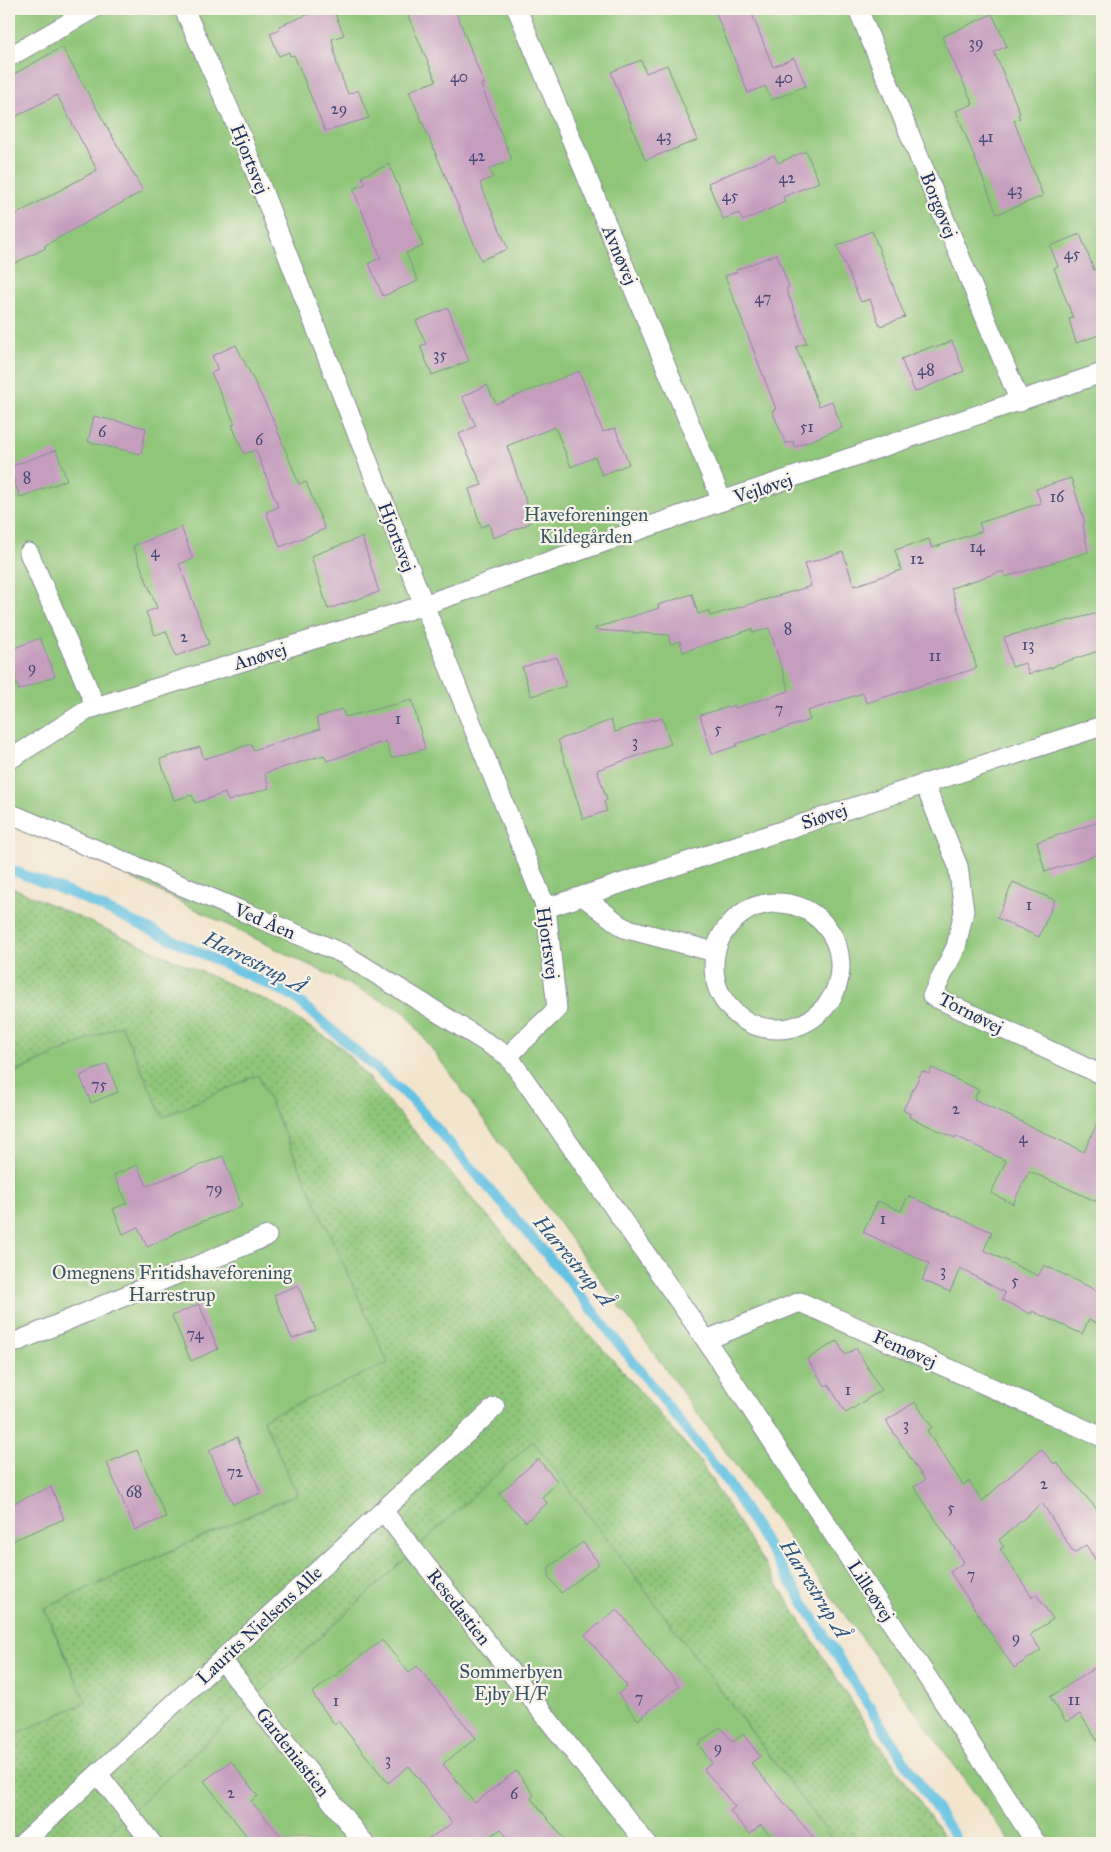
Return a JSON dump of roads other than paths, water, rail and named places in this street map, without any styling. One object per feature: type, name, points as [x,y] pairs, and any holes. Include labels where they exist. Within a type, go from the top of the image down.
[{"type":"lane","points":[[9,57],[93,9]]},
{"type":"lane","name":"Hjortsvej","points":[[184,9],[240,134],[424,605],[546,908],[558,1009],[508,1056]]},
{"type":"lane","name":"Avnøvej","points":[[517,9],[722,501]]},
{"type":"lane","name":"Borgøvej","points":[[858,9],[1020,402]]},
{"type":"lane","name":"Vejløvej","points":[[424,605],[722,501],[1102,373]]},
{"type":"lane","points":[[29,552],[96,707]]},
{"type":"lane","name":"Anøvej","points":[[9,760],[89,709],[424,605]]},
{"type":"lane","name":"Siøvej","points":[[546,908],[1102,726]]},
{"type":"lane","name":"Tornøvej","points":[[924,783],[958,866],[964,911],[956,947],[932,996],[1102,1076]]},
{"type":"lane","name":"Ved Åen","points":[[9,813],[344,954],[508,1056]]},
{"type":"lane","points":[[583,896],[624,928],[715,952]]},
{"type":"lane","points":[[787,903],[808,910],[817,917],[835,942],[840,963],[839,978],[826,1006],[810,1020],[790,1028],[767,1029],[750,1023],[732,1011],[721,996],[714,975],[715,952],[723,932],[740,914],[759,905],[787,903]]},
{"type":"lane","name":"Lilleøvej","points":[[508,1056],[706,1340],[1036,1843]]},
{"type":"lane","points":[[9,1345],[267,1236]]},
{"type":"lane","name":"Femøvej","points":[[706,1340],[800,1302],[1102,1437]]},
{"type":"lane","name":"Laurits Nielsens Alle","points":[[23,1843],[495,1407]]},
{"type":"lane","name":"Resedastien","points":[[383,1511],[646,1843]]},
{"type":"lane","name":"Gardeniastien","points":[[222,1660],[364,1843]]},
{"type":"lane","points":[[98,1774],[152,1843]]},
{"type":"waterway","name":"Harrestrup Å","points":[[9,869],[78,896],[293,996],[412,1100],[567,1278],[726,1480],[886,1733],[959,1843]]},
{"type":"park label","name":"Haveforeningen Kildegården","points":[[586,525]]},
{"type":"park label","name":"Omegnens Fritidshaveforening Harrestrup","points":[[172,1283]]},
{"type":"park label","name":"Sommerbyen Ejby H/F","points":[[511,1682]]}]
